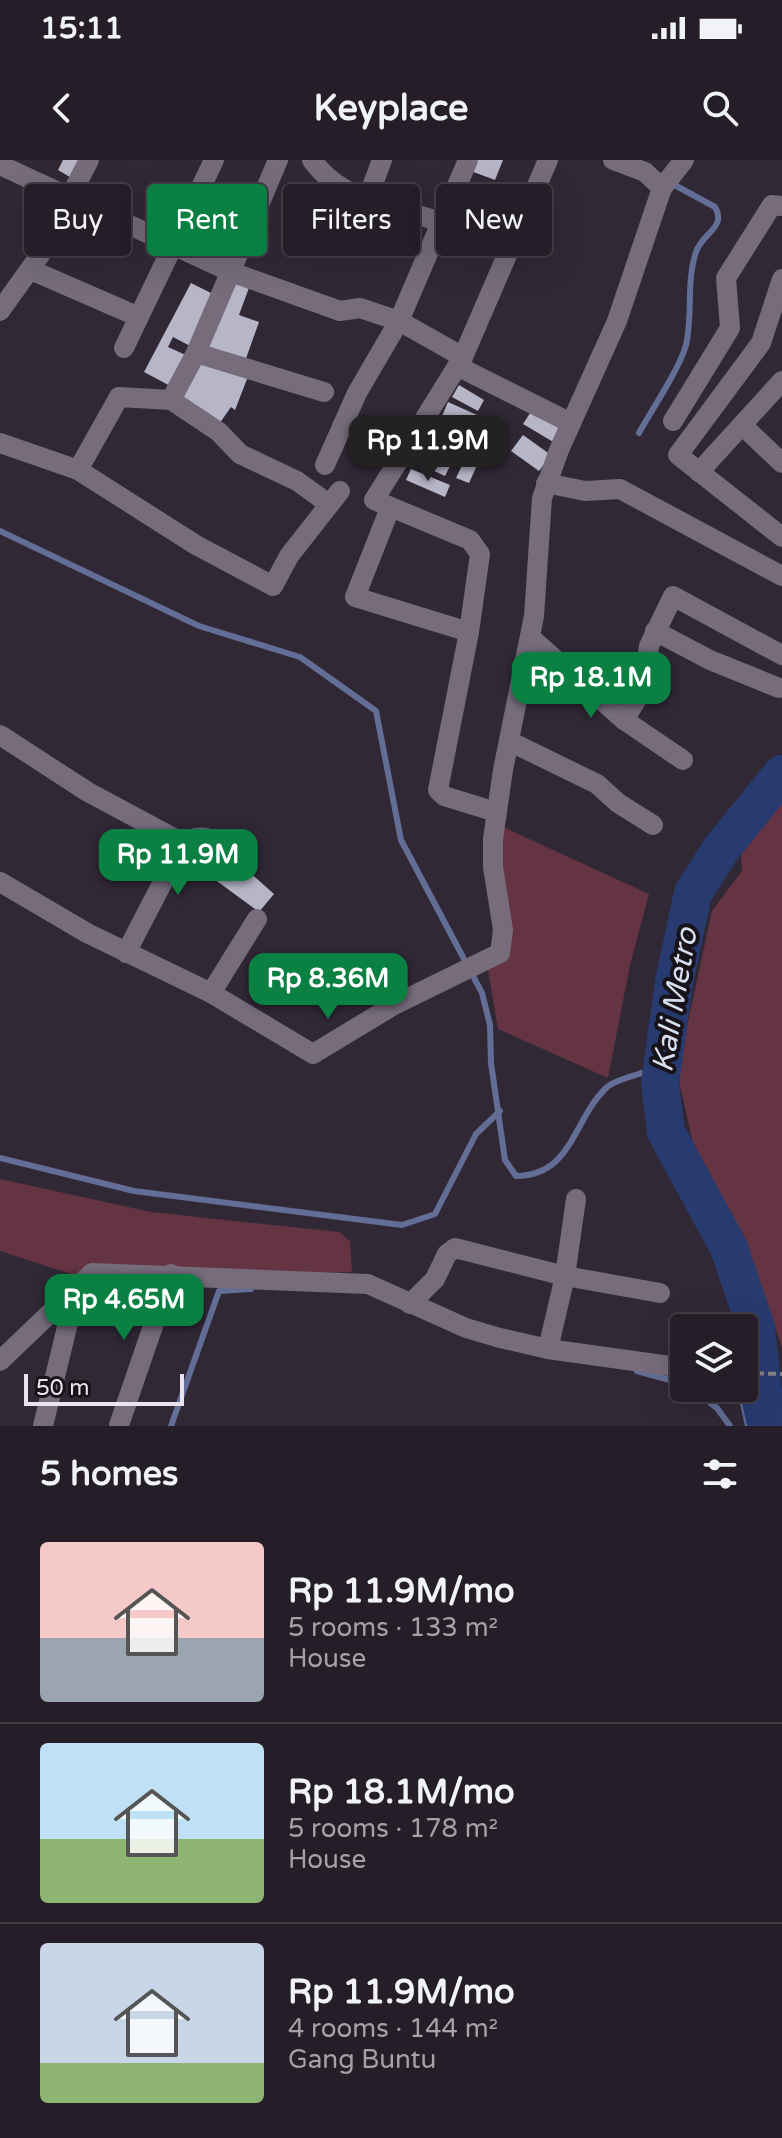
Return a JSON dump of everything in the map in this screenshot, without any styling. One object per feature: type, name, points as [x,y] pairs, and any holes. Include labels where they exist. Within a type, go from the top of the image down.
[{"type":"street","points":[[77,184],[89,160]]},
{"type":"street","points":[[203,184],[214,160]]},
{"type":"street","points":[[171,400],[196,353],[278,160]]},
{"type":"street","points":[[312,160],[323,176],[335,184]]},
{"type":"street","points":[[373,184],[382,160]]},
{"type":"street","points":[[458,184],[468,160]]},
{"type":"street","points":[[537,184],[548,160]]},
{"type":"street","points":[[613,160],[645,172],[662,188]]},
{"type":"street","points":[[0,882],[60,919],[211,993],[313,1054],[394,1005],[493,956],[503,947],[493,867],[496,812],[531,638],[546,483],[617,321],[662,188],[684,160]]},
{"type":"street","points":[[0,165],[39,184]]},
{"type":"street","points":[[673,421],[730,328],[726,278],[772,205],[782,206]]},
{"type":"street","points":[[325,465],[357,393],[399,321],[436,236]]},
{"type":"street","points":[[0,311],[39,256]]},
{"type":"street","points":[[124,348],[169,256]]},
{"type":"street","points":[[196,256],[231,272],[340,311],[360,308],[399,321],[460,361],[571,423]]},
{"type":"street","points":[[496,812],[444,796],[438,790],[469,632],[478,547],[470,540],[374,500],[403,448],[460,361],[504,256]]},
{"type":"street","points":[[31,270],[139,317]]},
{"type":"street","points":[[782,279],[761,343],[678,455],[782,537]]},
{"type":"street","points":[[196,353],[324,392]]},
{"type":"street","points":[[699,472],[782,381]]},
{"type":"street","points":[[0,443],[78,470],[196,545],[273,586],[289,556],[335,497],[240,454],[219,432],[171,400],[119,397],[78,470]]},
{"type":"street","points":[[743,426],[782,463]]},
{"type":"street","points":[[546,483],[585,491],[620,489],[782,576]]},
{"type":"street","points":[[390,508],[355,597],[469,632]]},
{"type":"street","points":[[624,720],[643,689],[649,646],[673,596],[782,655]]},
{"type":"street","points":[[655,631],[710,660],[779,688]]},
{"type":"street","points":[[531,638],[624,720],[683,760]]},
{"type":"street","points":[[0,735],[88,792],[183,843]]},
{"type":"street","points":[[509,741],[597,784],[618,803],[653,825]]},
{"type":"street","points":[[126,953],[183,843],[195,836],[205,837],[236,855]]},
{"type":"street","points":[[211,993],[257,919]]},
{"type":"street","points":[[548,1349],[565,1276],[576,1199]]},
{"type":"street","points":[[410,1304],[435,1279],[452,1248],[565,1276],[660,1293]]},
{"type":"street","points":[[0,1361],[92,1273],[171,1274],[225,1281],[344,1280],[368,1284],[466,1328],[548,1349],[670,1366]]},
{"type":"street","points":[[119,1425],[171,1274]]},
{"type":"street","points":[[43,1426],[68,1323],[69,1297]]},
{"type":"path","points":[[758,1373],[782,1374]]},
{"type":"shaded area","points":[[782,795],[782,1347],[749,1251],[694,1148],[677,1072],[712,911],[742,871],[741,854],[754,839],[762,800]]},
{"type":"shaded area","points":[[499,825],[649,894],[630,965],[608,1078],[498,1029],[487,964],[505,954]]},
{"type":"shaded area","points":[[0,1179],[151,1212],[339,1232],[350,1241],[352,1272],[77,1276],[0,1251]]},
{"type":"water","points":[[758,1395],[771,1396],[775,1426],[746,1426],[741,1402],[758,1402]]},
{"type":"building","points":[[63,160],[88,160],[75,180],[58,170]]},
{"type":"building","points":[[472,160],[503,160],[495,180],[468,170]]},
{"type":"building","points":[[233,278],[250,285],[239,315],[259,322],[244,364],[203,351]]},
{"type":"building","points":[[191,283],[217,296],[192,347],[173,337],[168,347],[188,356],[174,388],[144,372]]},
{"type":"building","points":[[198,357],[249,374],[235,410],[231,407],[217,427],[178,398]]},
{"type":"building","points":[[459,385],[484,400],[478,411],[452,397]]},
{"type":"building","points":[[448,402],[477,415],[471,429],[442,416]]},
{"type":"building","points":[[532,410],[563,429],[555,443],[523,424]]},
{"type":"building","points":[[440,420],[465,435],[457,449],[431,434]]},
{"type":"building","points":[[523,435],[551,455],[539,471],[511,451]]},
{"type":"building","points":[[431,439],[452,450],[447,460],[426,449]]},
{"type":"building","points":[[471,446],[483,452],[469,483],[456,478]]},
{"type":"building","points":[[424,454],[450,466],[445,476],[419,464]]},
{"type":"building","points":[[411,469],[450,485],[445,497],[406,480]]},
{"type":"building","points":[[231,856],[274,894],[259,912],[214,879]]},
{"type":"waterway","points":[[639,433],[683,354],[688,334],[693,263],[699,245],[718,220],[715,207],[671,183]]},
{"type":"waterway","points":[[0,531],[199,626],[300,657],[376,711],[401,840],[482,993],[490,1025],[491,1063],[505,1160],[516,1176],[535,1173],[561,1156],[595,1101],[609,1085],[641,1073],[660,1084]]},
{"type":"waterway","name":"Kali Metro","points":[[767,1426],[756,1328],[729,1248],[666,1132],[660,1084],[674,982],[693,893],[721,849],[782,774]]},
{"type":"waterway","points":[[0,1158],[134,1191],[402,1225],[435,1214],[476,1134],[500,1111]]},
{"type":"waterway","points":[[171,1426],[219,1291],[251,1289]]},
{"type":"waterway","points":[[637,1371],[670,1380]]},
{"type":"waterway","points":[[709,1402],[730,1426]]}]
